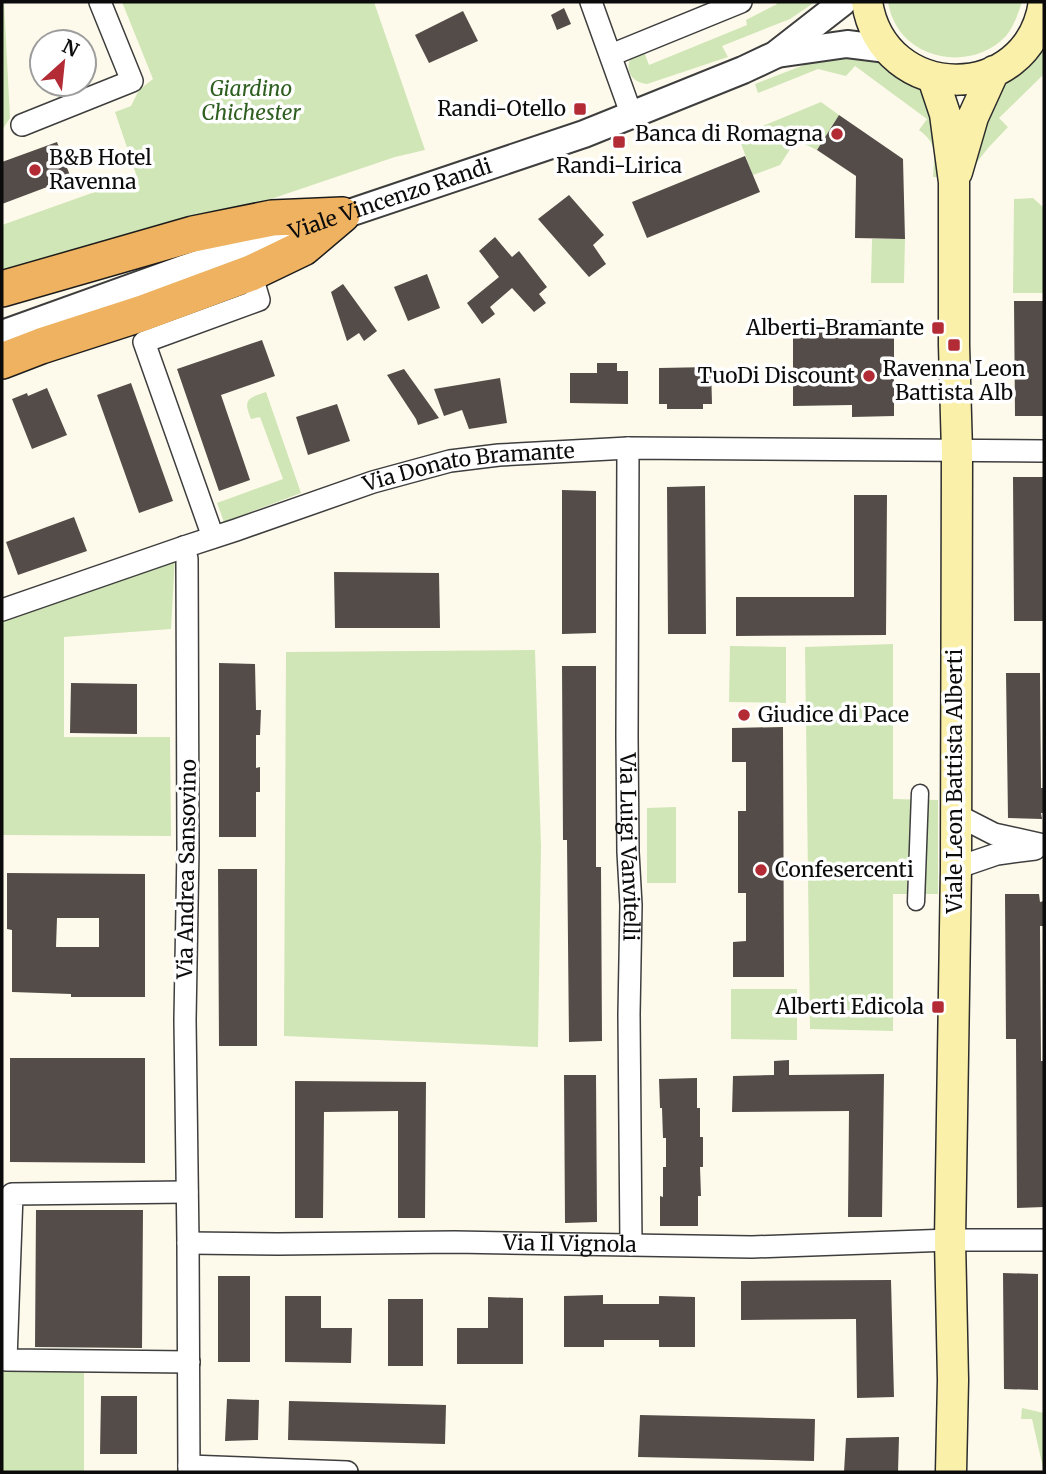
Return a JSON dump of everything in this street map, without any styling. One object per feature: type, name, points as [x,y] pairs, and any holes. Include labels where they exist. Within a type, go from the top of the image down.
[{"type":"highway","points":[[2,361],[251,273],[303,248],[342,215]]},
{"type":"highway","points":[[2,289],[194,234],[272,218],[342,215]]},
{"type":"main road","points":[[867,2],[876,33],[900,61],[933,78],[964,80],[980,77],[1006,64],[1027,45],[1043,12]]},
{"type":"main road","name":"Viale Leon Battista Alberti","points":[[954,182],[973,117],[994,71]]},
{"type":"main road","name":"Viale Leon Battista Alberti","points":[[933,78],[945,114],[954,182],[957,452],[956,868],[950,1240],[953,1380],[951,1472]]},
{"type":"main road","name":"Viale Leon Battista Alberti","points":[[953,1380],[969,1472]]},
{"type":"street","points":[[22,125],[132,81],[100,2]]},
{"type":"street","points":[[592,2],[632,116]]},
{"type":"street","points":[[611,55],[741,2]]},
{"type":"street","name":"Viale Vincenzo Randi","points":[[775,55],[843,2]]},
{"type":"street","name":"Viale Vincenzo Randi","points":[[2,334],[183,269],[584,134],[775,55],[847,44],[887,48]]},
{"type":"street","points":[[213,537],[144,342],[259,300],[251,273]]},
{"type":"street","name":"Via Donato Bramante","points":[[2,610],[373,482],[450,461],[499,454],[628,448],[1044,451]]},
{"type":"street","name":"Via Luigi Vanvitelli","points":[[628,448],[631,1245]]},
{"type":"street","name":"Via Andrea Sansovino","points":[[184,547],[187,559],[188,849],[185,1020],[189,1469]]},
{"type":"street","points":[[915,902],[920,793]]},
{"type":"street","points":[[955,814],[994,834],[1044,847]]},
{"type":"street","points":[[956,868],[997,854],[1044,847]]},
{"type":"street","points":[[187,1192],[12,1194],[6,1360],[188,1362]]},
{"type":"street","name":"Via Il Vignola","points":[[188,1243],[454,1242],[752,1247],[950,1240],[1044,1240]]},
{"type":"street","points":[[189,1469],[347,1472]]},
{"type":"green space","points":[[2,2],[10,118],[2,130]]},
{"type":"green space","name":"Giardino Chichester","points":[[122,2],[374,2],[425,150],[395,157],[209,220],[2,281],[2,225],[137,177],[115,112],[131,106],[139,90],[153,79]]},
{"type":"green space","points":[[776,2],[815,2],[790,19],[722,46],[728,57],[647,84],[639,82],[630,74],[629,63],[636,52],[643,49],[649,65],[747,25],[746,20],[777,4]]},
{"type":"green space","points":[[888,2],[1022,2],[1006,36],[982,52],[955,57],[927,52],[904,36]]},
{"type":"green space","points":[[1044,35],[1044,74],[999,118],[1008,127],[977,162],[977,146],[995,94]]},
{"type":"green space","points":[[835,53],[872,58],[923,87],[931,99],[941,177],[933,177],[932,146],[919,130],[927,119],[855,66],[846,76],[818,69],[758,93],[755,84]]},
{"type":"green space","points":[[821,102],[839,115],[817,150],[796,140],[780,165],[753,175],[738,136]]},
{"type":"green space","points":[[1033,198],[1044,208],[1044,293],[1013,293],[1014,199]]},
{"type":"green space","points":[[872,239],[905,239],[904,283],[871,283]]},
{"type":"green space","points":[[266,392],[301,493],[224,522],[217,503],[283,479],[260,417],[251,419],[247,408],[251,398]]},
{"type":"green space","points":[[175,558],[171,629],[64,637],[64,737],[170,737],[171,836],[2,835],[2,620]]},
{"type":"green space","points":[[893,644],[893,799],[938,800],[938,894],[893,894],[893,1031],[810,1029],[805,647]]},
{"type":"green space","points":[[730,646],[786,647],[786,703],[729,702]]},
{"type":"green space","points":[[535,650],[541,846],[538,1047],[284,1036],[286,652]]},
{"type":"green space","points":[[676,807],[676,883],[647,883],[647,808]]},
{"type":"green space","points":[[731,989],[797,989],[797,1040],[731,1039]]},
{"type":"green space","points":[[2,1365],[84,1367],[84,1472],[2,1472]]},
{"type":"green space","points":[[1022,1408],[1044,1413],[1044,1472],[1032,1419],[1021,1419]]},
{"type":"building","points":[[564,8],[571,24],[557,30],[551,15]]},
{"type":"building","points":[[463,11],[478,41],[429,63],[415,35]]},
{"type":"building","points":[[839,115],[903,159],[905,239],[855,238],[856,176],[817,150]]},
{"type":"building","name":"B&B Hotel Ravenna","points":[[57,142],[71,178],[2,204],[2,162]]},
{"type":"building","points":[[745,156],[760,192],[647,238],[632,202]]},
{"type":"building","points":[[569,195],[604,235],[593,245],[606,264],[589,277],[538,219]]},
{"type":"building","points":[[495,237],[512,257],[519,251],[547,287],[539,294],[546,303],[534,312],[512,288],[490,307],[495,314],[482,324],[467,303],[499,277],[479,251]]},
{"type":"building","points":[[427,274],[440,308],[408,321],[394,287]]},
{"type":"building","points":[[343,284],[377,331],[364,341],[359,333],[347,341],[331,292]]},
{"type":"building","points":[[1014,301],[1044,301],[1044,416],[1015,416]]},
{"type":"building","points":[[853,320],[894,320],[894,416],[852,417],[852,405],[793,406],[793,333],[853,331]]},
{"type":"building","points":[[262,340],[275,376],[221,395],[250,480],[219,491],[177,369]]},
{"type":"building","points":[[597,363],[617,363],[617,371],[628,371],[628,404],[570,403],[570,373],[597,373]]},
{"type":"building","points":[[711,367],[712,404],[703,404],[703,409],[667,409],[667,404],[659,404],[659,368]]},
{"type":"building","points":[[404,369],[439,418],[418,425],[387,375]]},
{"type":"building","points":[[500,378],[507,423],[469,429],[462,410],[444,416],[434,389]]},
{"type":"building","points":[[131,383],[173,501],[139,513],[97,395]]},
{"type":"building","points":[[47,388],[67,435],[32,449],[12,399]]},
{"type":"building","points":[[337,404],[350,441],[308,455],[296,417]]},
{"type":"building","points":[[1013,477],[1044,477],[1044,621],[1014,621]]},
{"type":"building","points":[[705,486],[706,634],[668,634],[667,487]]},
{"type":"building","points":[[562,490],[596,491],[596,633],[562,634]]},
{"type":"building","points":[[854,495],[887,495],[886,635],[736,636],[736,597],[854,597]]},
{"type":"building","points":[[74,517],[87,551],[18,575],[6,542]]},
{"type":"building","points":[[334,572],[439,573],[440,628],[335,628]]},
{"type":"building","points":[[219,663],[255,664],[256,710],[261,710],[260,735],[256,735],[256,768],[260,767],[260,792],[256,792],[256,837],[219,837]]},
{"type":"building","points":[[562,666],[596,666],[596,867],[601,867],[602,1041],[569,1042],[567,840],[563,840]]},
{"type":"building","points":[[1006,673],[1040,673],[1041,788],[1044,788],[1042,819],[1008,818]]},
{"type":"building","points":[[71,683],[137,684],[137,734],[70,733]]},
{"type":"building","name":"Confesercenti","points":[[783,727],[784,977],[733,977],[733,942],[746,941],[746,893],[738,893],[738,811],[746,811],[746,762],[732,762],[732,728]]},
{"type":"building","points":[[218,869],[257,869],[257,1046],[219,1046]]},
{"type":"building","points":[[7,873],[145,874],[145,997],[71,997],[71,994],[12,992],[12,930],[7,929]],"holes":[[[57,918],[99,918],[99,947],[56,947]]]},
{"type":"building","points":[[1005,894],[1039,894],[1040,902],[1044,901],[1044,926],[1040,926],[1044,1207],[1017,1208],[1016,1039],[1006,1039]]},
{"type":"building","points":[[10,1058],[145,1058],[145,1163],[10,1162]]},
{"type":"building","points":[[789,1060],[789,1075],[884,1074],[882,1217],[848,1217],[849,1111],[732,1112],[733,1076],[774,1075],[774,1061]]},
{"type":"building","points":[[564,1075],[596,1075],[597,1222],[565,1223]]},
{"type":"building","points":[[697,1078],[697,1108],[700,1108],[700,1137],[703,1137],[698,1226],[660,1226],[666,1138],[663,1138],[659,1079]]},
{"type":"building","points":[[295,1081],[426,1082],[425,1218],[398,1218],[398,1111],[324,1112],[323,1218],[295,1218]]},
{"type":"building","points":[[36,1210],[143,1210],[142,1348],[35,1347]]},
{"type":"building","points":[[1003,1273],[1038,1274],[1038,1390],[1004,1389]]},
{"type":"building","points":[[218,1276],[250,1276],[250,1362],[218,1362]]},
{"type":"building","points":[[891,1280],[894,1397],[857,1398],[856,1319],[741,1320],[741,1281]]},
{"type":"building","points":[[603,1295],[603,1304],[659,1304],[659,1296],[695,1297],[695,1347],[659,1347],[659,1340],[604,1340],[604,1347],[564,1347],[564,1296]]},
{"type":"building","points":[[285,1296],[321,1296],[321,1328],[352,1328],[351,1363],[285,1362]]},
{"type":"building","points":[[488,1297],[523,1298],[523,1364],[457,1364],[457,1328],[488,1328]]},
{"type":"building","points":[[388,1299],[423,1299],[423,1366],[388,1366]]},
{"type":"building","points":[[101,1396],[137,1396],[137,1454],[100,1454]]},
{"type":"building","points":[[227,1399],[259,1400],[258,1440],[225,1441]]},
{"type":"building","points":[[289,1401],[446,1405],[445,1444],[288,1440]]},
{"type":"building","points":[[640,1415],[815,1419],[814,1461],[638,1457]]},
{"type":"building","points":[[899,1437],[898,1472],[844,1472],[846,1438]]},
{"type":"place","name":"Randi-Otello","points":[[580,109]]},
{"type":"place","name":"Banca di Romagna","points":[[837,134]]},
{"type":"place","name":"Randi-Lirica","points":[[619,142]]},
{"type":"place","name":"B&B Hotel Ravenna","points":[[35,170]]},
{"type":"place","name":"Alberti-Bramante","points":[[938,328]]},
{"type":"place","name":"Ravenna Leon Battista Alb","points":[[954,345]]},
{"type":"place","name":"TuoDi Discount","points":[[869,376]]},
{"type":"place","name":"Giudice di Pace","points":[[744,715]]},
{"type":"place","name":"Confesercenti","points":[[761,870]]},
{"type":"place","name":"Alberti Edicola","points":[[938,1007]]}]
